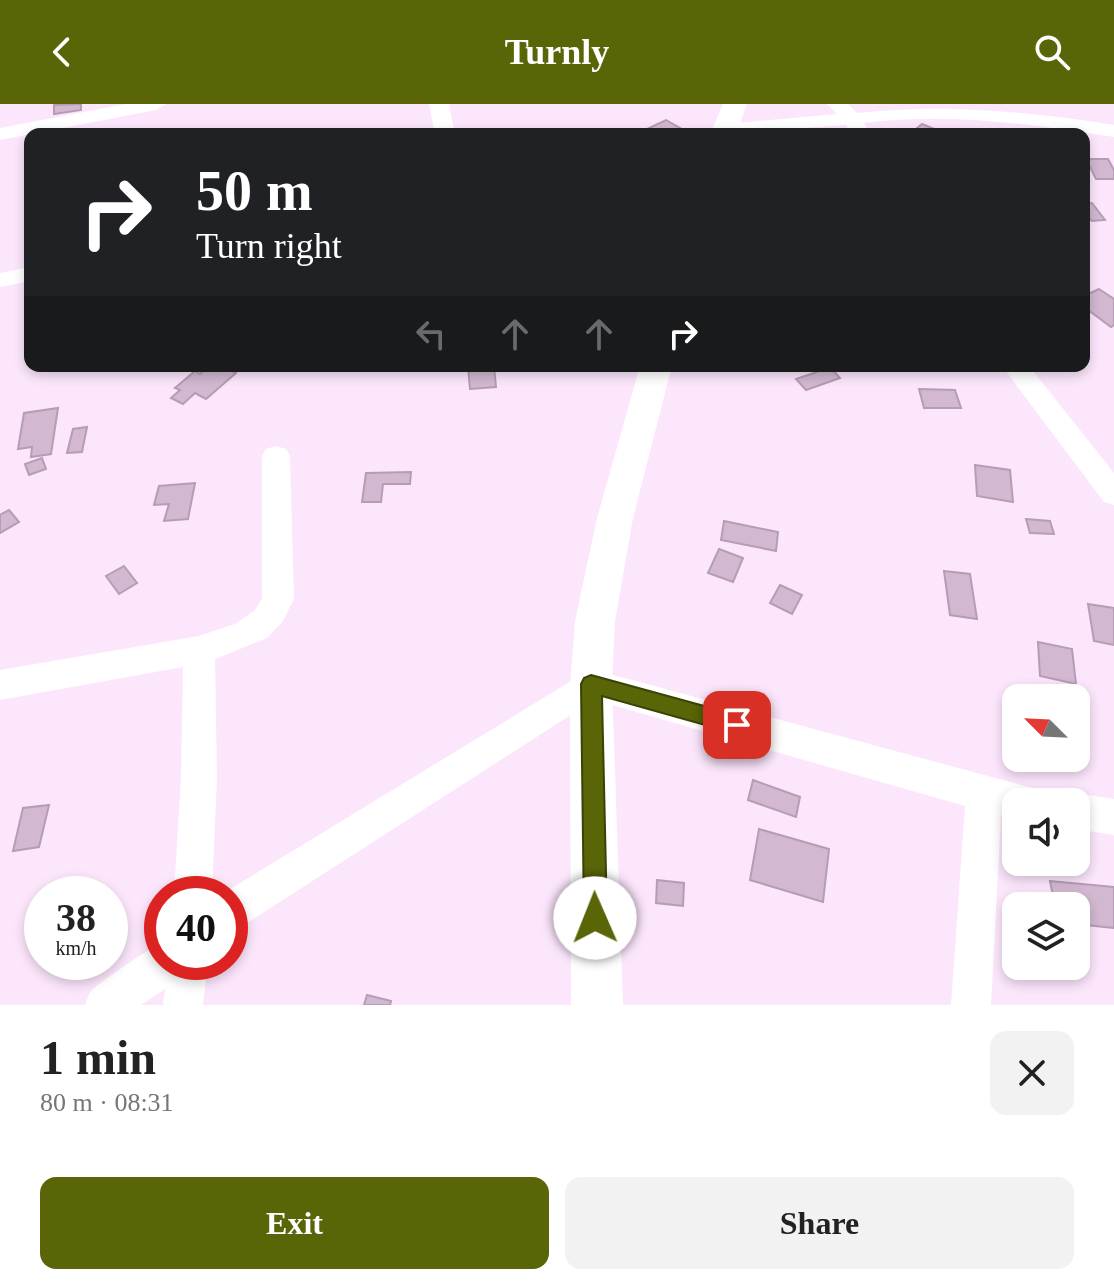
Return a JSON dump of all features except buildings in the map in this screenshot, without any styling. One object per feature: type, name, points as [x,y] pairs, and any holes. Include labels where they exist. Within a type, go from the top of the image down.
[{"type":"street","points":[[31,128],[156,104]]},
{"type":"street","points":[[439,104],[444,128]]},
{"type":"street","points":[[726,128],[735,104]]},
{"type":"street","points":[[837,104],[857,126]]},
{"type":"street","points":[[813,128],[857,126],[890,107],[938,104],[1046,112],[1114,131]]},
{"type":"street","points":[[0,134],[24,129]]},
{"type":"street","points":[[0,280],[24,275]]},
{"type":"street","points":[[597,1005],[591,684],[595,621],[606,560],[654,372]]},
{"type":"street","points":[[1020,372],[1114,494]]},
{"type":"street","points":[[0,685],[199,650],[245,636],[262,626],[272,614],[278,599],[276,456]]},
{"type":"street","points":[[194,876],[199,777],[199,650]]},
{"type":"street","points":[[248,900],[591,684],[1002,797]]},
{"type":"street","points":[[971,1005],[984,794]]},
{"type":"street","points":[[1090,813],[1114,817]]},
{"type":"street","points":[[105,1005],[144,979]]},
{"type":"street","points":[[183,1005],[186,980]]},
{"type":"route","points":[[595,918],[591,684],[737,725]]}]
